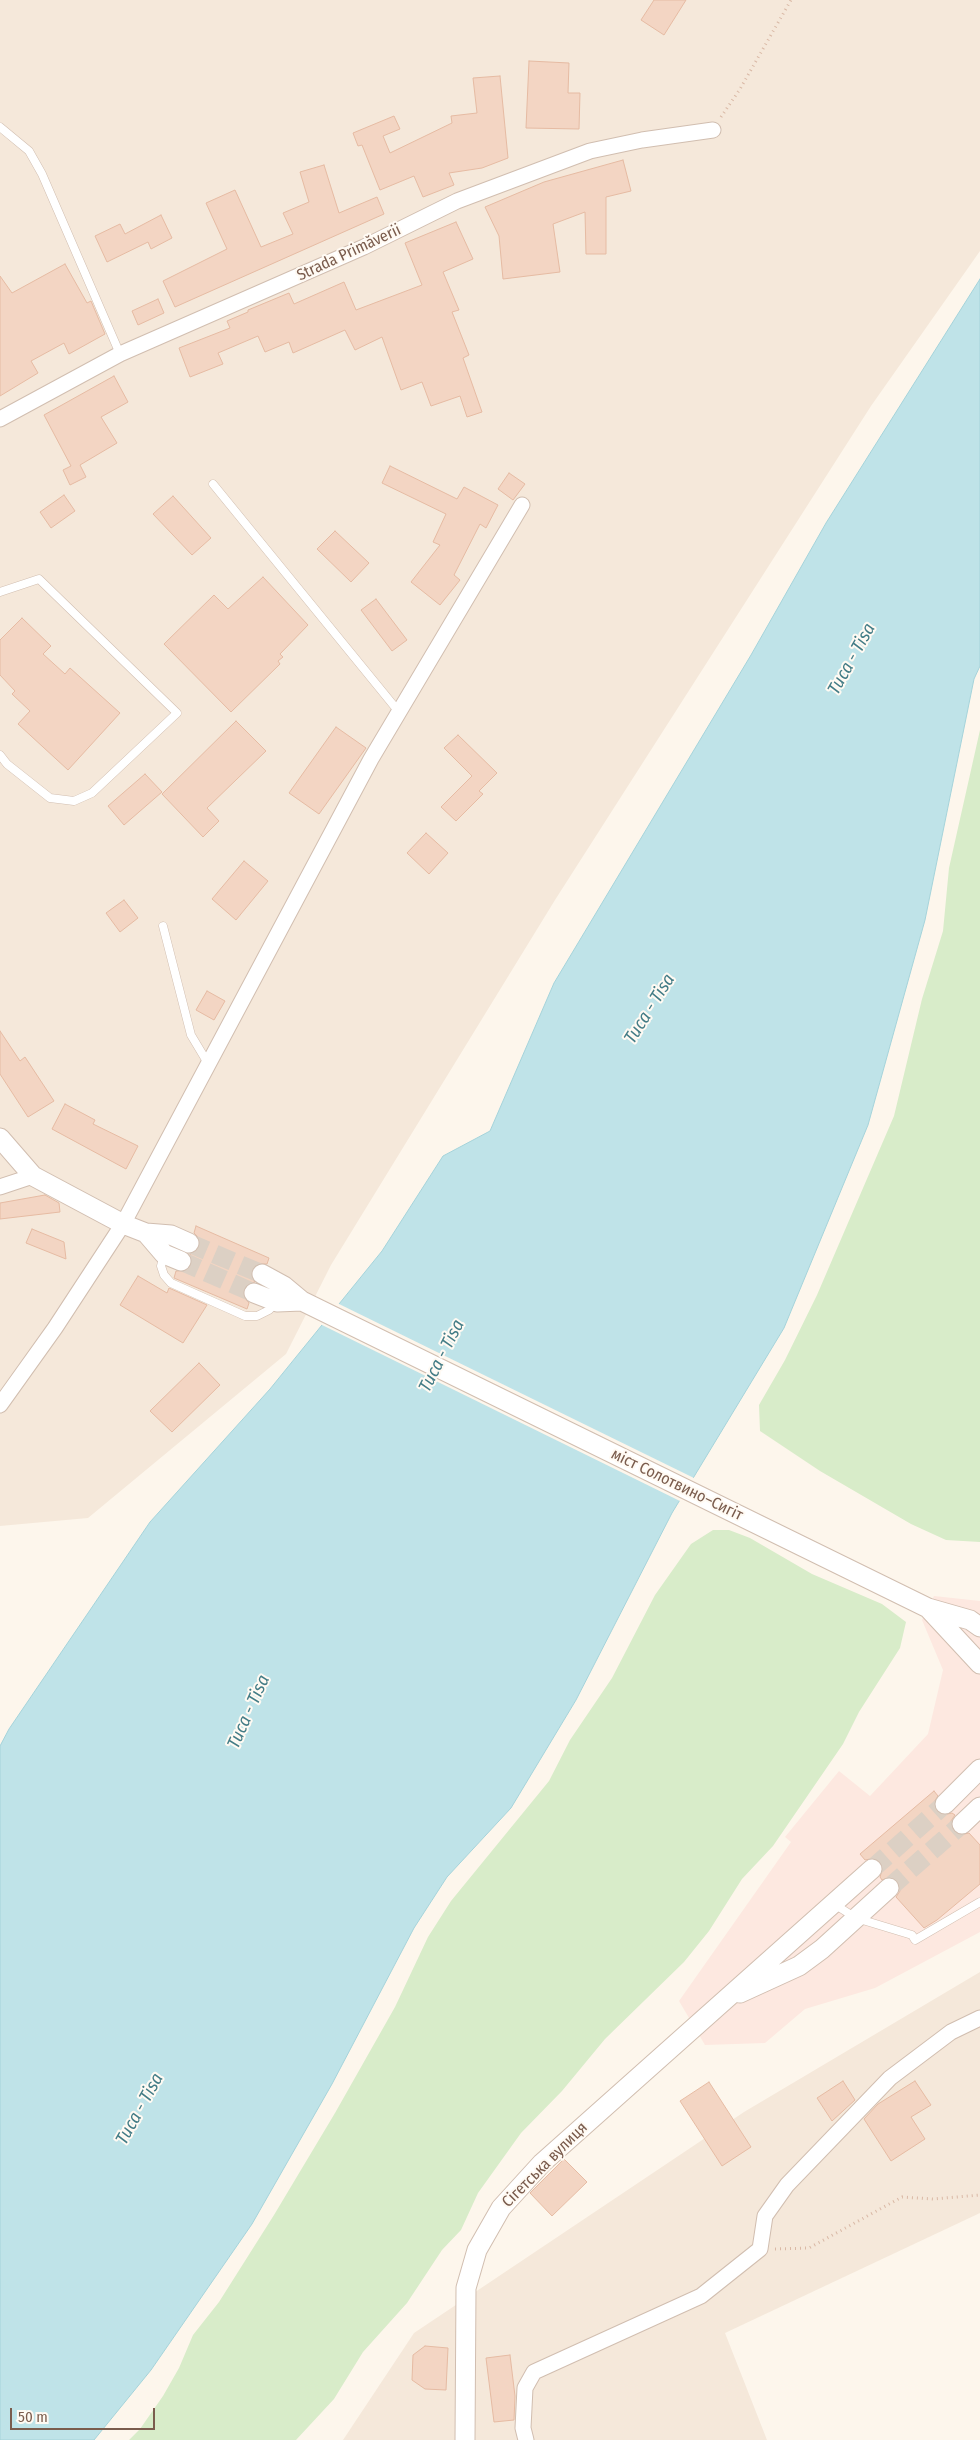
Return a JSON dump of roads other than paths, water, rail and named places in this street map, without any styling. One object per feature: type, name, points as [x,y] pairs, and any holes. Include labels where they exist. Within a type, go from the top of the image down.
[{"type":"street","name":"Strada Primăverii","points":[[0,419],[120,354],[364,247],[457,202],[590,151],[642,140],[713,130]]},
{"type":"street","points":[[0,1405],[55,1328],[123,1224],[209,1065],[316,859],[399,712],[522,505]]},
{"type":"street","points":[[0,1138],[33,1176],[123,1224],[146,1233],[171,1234],[189,1243]]},
{"type":"street","points":[[0,1188],[33,1176]]},
{"type":"street","points":[[146,1233],[172,1258]]},
{"type":"street","points":[[262,1274],[284,1286],[302,1301]]},
{"type":"street","points":[[254,1293],[278,1302],[302,1301]]},
{"type":"street","name":"міст Солотвино–Сигіт","points":[[302,1301],[922,1605]]},
{"type":"street","points":[[922,1605],[970,1620],[980,1627]]},
{"type":"street","points":[[922,1605],[980,1664]]},
{"type":"street","points":[[944,1804],[980,1769]]},
{"type":"street","points":[[962,1824],[980,1807]]},
{"type":"street","name":"Сігетська вулиця","points":[[465,2440],[466,2288],[477,2250],[501,2208],[542,2163],[872,1869]]},
{"type":"street","name":"Сігетська вулиця","points":[[723,2000],[799,1966],[889,1888]]},
{"type":"street","points":[[526,2440],[523,2428],[524,2388],[534,2372],[701,2296],[760,2249],[765,2216],[794,2178],[890,2078],[951,2032],[980,2018]]},
{"type":"lane","points":[[0,127],[29,151],[42,174],[120,354]]},
{"type":"lane","points":[[213,484],[399,712]]},
{"type":"lane","points":[[0,592],[39,579],[177,713],[92,793],[74,801],[50,798],[7,764],[0,755]]},
{"type":"lane","points":[[163,926],[191,1035],[209,1065]]},
{"type":"lane","points":[[172,1258],[161,1266],[164,1275],[171,1283],[245,1316],[258,1316],[278,1302]]},
{"type":"lane","points":[[832,1903],[856,1918],[912,1935],[915,1940],[980,1902]]},
{"type":"water","name":"Тиса - Tisa","points":[[980,279],[980,666],[974,679],[925,920],[868,1125],[784,1328],[672,1513],[576,1700],[511,1808],[447,1877],[414,1928],[332,2084],[252,2224],[151,2370],[94,2440],[0,2440],[0,1746],[9,1729],[150,1522],[270,1389],[382,1251],[443,1156],[490,1131],[554,983],[751,655],[826,523]]},
{"type":"tunnel","points":[[189,1243],[262,1274]]},
{"type":"tunnel","points":[[181,1261],[254,1293]]},
{"type":"tunnel","points":[[872,1869],[945,1804]]},
{"type":"tunnel","points":[[889,1888],[962,1824]]}]
